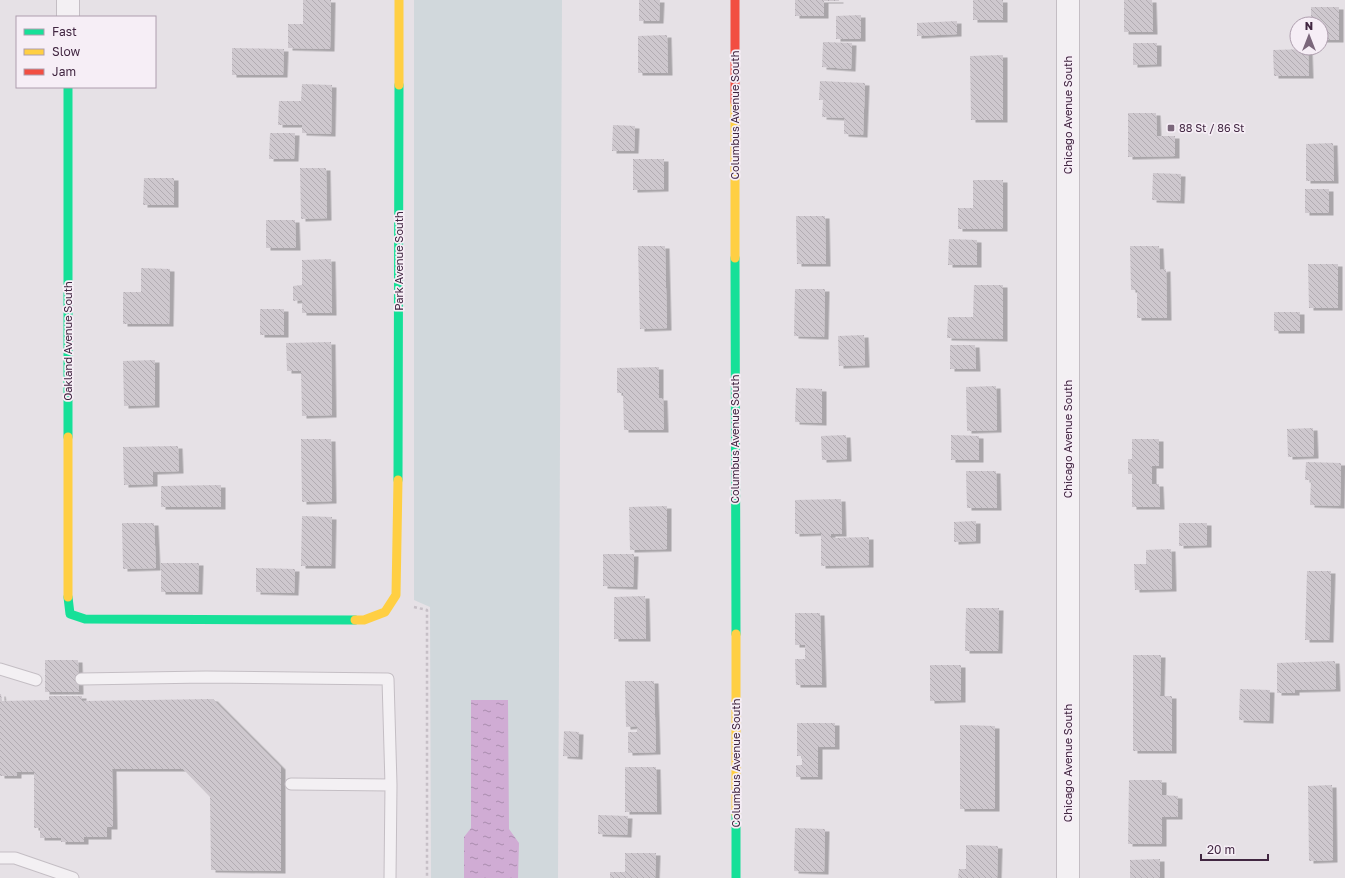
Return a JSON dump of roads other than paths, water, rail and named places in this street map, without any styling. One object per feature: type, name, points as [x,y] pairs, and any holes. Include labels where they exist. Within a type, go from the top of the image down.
[{"type":"street","points":[[68,0],[68,16]]},
{"type":"street","name":"Park Avenue South","points":[[396,594],[398,523],[399,0]]},
{"type":"street","name":"Columbus Avenue South","points":[[735,0],[736,878]]},
{"type":"street","name":"Chicago Avenue South","points":[[1068,0],[1068,878]]},
{"type":"street","name":"Oakland Avenue South","points":[[68,88],[68,596],[70,614],[85,619],[364,620],[385,612],[396,594]]},
{"type":"lane","points":[[0,670],[36,680]]},
{"type":"lane","points":[[82,679],[206,677],[388,679],[391,785],[390,878]]},
{"type":"lane","points":[[291,784],[391,785]]},
{"type":"lane","points":[[0,858],[15,858],[73,878]]},
{"type":"water","points":[[471,700],[508,700],[509,829],[519,843],[518,878],[464,878],[464,837],[471,828]]},
{"type":"place","name":"88 St / 86 St","points":[[1171,128]]}]
